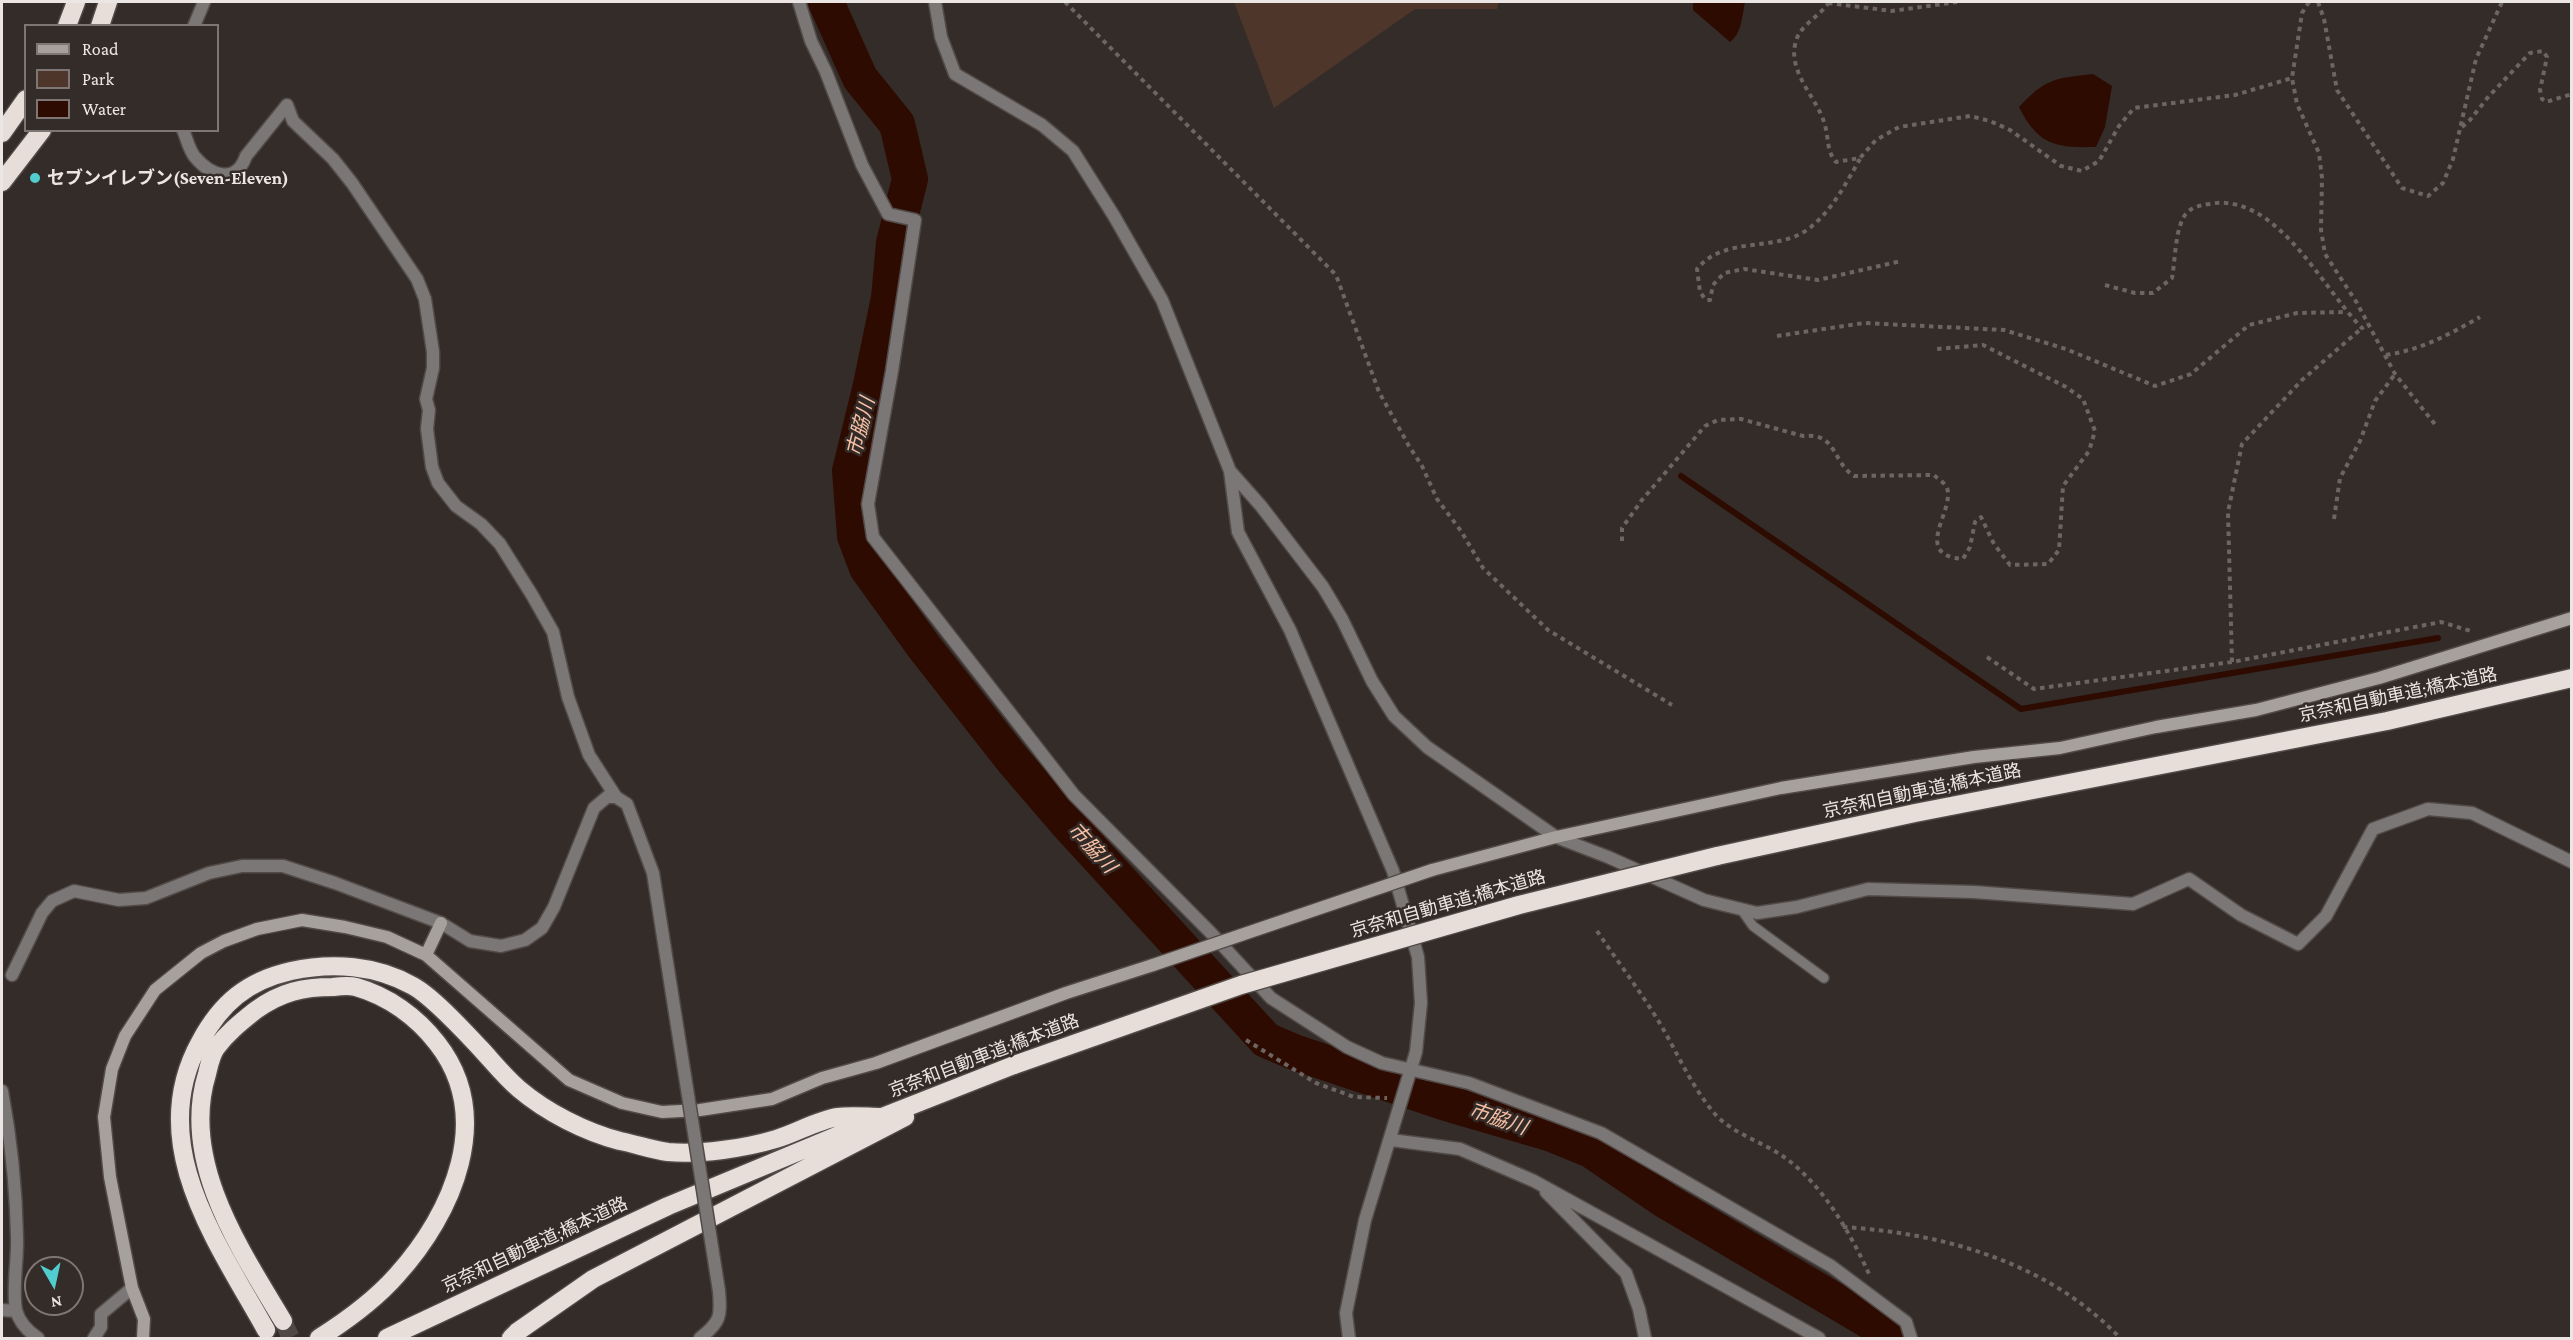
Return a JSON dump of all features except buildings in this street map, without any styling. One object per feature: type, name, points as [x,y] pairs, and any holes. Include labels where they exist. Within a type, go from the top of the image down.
[{"type":"highway","points":[[68,24],[76,2]]},
{"type":"highway","points":[[101,24],[108,2]]},
{"type":"highway","points":[[2,133],[24,102]]},
{"type":"highway","points":[[2,182],[40,132]]},
{"type":"highway","name":"京奈和自動車道;橋本道路","points":[[387,1338],[668,1206],[882,1116],[1014,1065],[1241,985],[1519,905],[1717,856],[1914,813],[2387,721],[2571,678]]},
{"type":"highway","points":[[266,1329],[212,1232],[188,1180],[178,1132],[183,1083],[191,1058],[211,1022],[232,998],[278,974],[307,967],[337,964],[379,972],[414,986],[459,1026],[519,1089],[567,1120],[616,1140],[668,1152],[720,1150],[775,1139],[837,1117],[882,1116]]},
{"type":"highway","points":[[283,1320],[250,1266],[216,1196],[202,1148],[202,1091],[214,1050],[237,1025],[266,1003],[304,987],[354,986],[390,1001],[422,1024],[450,1060],[461,1090],[465,1116],[462,1162],[443,1209],[418,1250],[396,1276],[365,1305],[319,1338]]},
{"type":"highway","points":[[512,1338],[517,1332],[593,1279],[880,1132],[961,1085]]},
{"type":"street","points":[[195,24],[204,2]]},
{"type":"street","points":[[799,2],[811,41],[826,72],[862,165],[888,214],[915,220],[892,371],[868,504],[873,537],[1074,795],[1211,933],[1271,998],[1347,1047],[1382,1063],[1469,1083],[1601,1133],[1831,1266],[1906,1322],[1911,1338]]},
{"type":"street","points":[[935,2],[941,37],[955,74],[1059,137],[1073,151],[1108,206],[1162,300],[1230,471],[1238,532],[1290,630],[1393,871],[1406,908],[1418,957],[1421,1003],[1416,1052],[1365,1220],[1346,1313],[1349,1338]]},
{"type":"street","points":[[184,132],[194,155],[210,171],[224,176],[233,173],[243,165],[246,156],[287,105],[293,121],[333,159],[374,215],[407,264],[425,299],[433,352],[433,368],[426,399],[429,410],[427,429],[432,467],[438,483],[456,506],[481,524],[500,544],[538,604],[553,632],[568,697],[589,755],[615,797],[627,804],[632,813],[653,873],[719,1291],[721,1312],[716,1327],[700,1338]]},
{"type":"street","points":[[1230,471],[1261,506],[1323,587],[1342,619],[1371,681],[1394,716],[1427,747],[1556,837],[1608,857],[1704,900],[1757,913],[1877,889],[1974,892],[2133,904],[2189,879],[2241,915],[2298,944],[2326,916],[2373,829],[2427,809],[2472,813],[2571,862]]},
{"type":"street","points":[[143,1338],[144,1319],[132,1288],[110,1177],[104,1117],[112,1069],[125,1036],[155,990],[201,953],[224,941],[257,929],[302,921],[345,927],[387,937],[426,955],[569,1080],[622,1103],[662,1112],[700,1110],[772,1099],[822,1078],[876,1063],[1066,993],[1432,870],[1556,837],[1817,781],[1974,757],[2060,748],[2156,727],[2256,710],[2379,678],[2571,618]]},
{"type":"street","points":[[12,975],[42,914],[52,901],[74,891],[120,900],[146,898],[209,873],[242,866],[283,866],[335,883],[441,923],[470,941],[501,946],[525,940],[542,928],[566,880],[594,808],[607,797],[615,797]]},
{"type":"street","points":[[426,955],[441,923]]},
{"type":"street","points":[[2,1091],[10,1130],[14,1184],[17,1238],[16,1311],[27,1330],[38,1338]]},
{"type":"street","points":[[1391,1140],[1460,1149],[1534,1180],[1819,1338]]},
{"type":"street","points":[[1534,1180],[1626,1273],[1639,1309],[1645,1338]]},
{"type":"street","points":[[94,1338],[101,1327],[101,1314],[132,1288]]},
{"type":"street","points":[[2,1310],[16,1311]]},
{"type":"lane","points":[[1742,909],[1753,926],[1824,978]]},
{"type":"path","points":[[1065,2],[1336,275],[1379,393],[1422,466],[1437,499],[1483,568],[1548,630],[1672,705]]},
{"type":"path","points":[[1860,158],[1836,162],[1830,155],[1824,120],[1804,86],[1795,58],[1795,44],[1802,29],[1829,2],[1892,11],[1957,2]]},
{"type":"path","points":[[2309,2],[2302,13],[2292,78],[2297,104],[2319,153],[2322,178],[2321,230],[2325,254],[2368,324],[2395,374],[2437,427]]},
{"type":"path","points":[[2318,2],[2324,19],[2337,90],[2402,188],[2428,196],[2443,183],[2453,159],[2476,59],[2502,2]]},
{"type":"path","points":[[2461,127],[2470,120],[2489,96],[2530,53],[2543,51],[2547,57],[2540,90],[2542,99],[2546,102],[2571,94]]},
{"type":"path","points":[[1901,261],[1818,280],[1744,269],[1724,273],[1713,285],[1710,300],[1706,300],[1700,292],[1697,269],[1714,252],[1782,241],[1810,228],[1838,197],[1860,158],[1876,140],[1899,127],[1970,117],[1990,121],[2010,130],[2061,166],[2082,171],[2099,161],[2119,126],[2134,108],[2235,95],[2292,78]]},
{"type":"path","points":[[2105,285],[2135,294],[2153,293],[2172,278],[2180,224],[2186,213],[2193,206],[2219,202],[2238,206],[2267,219],[2296,245],[2346,312],[2362,328]]},
{"type":"path","points":[[1777,336],[1864,323],[2004,330],[2066,349],[2155,386],[2191,374],[2249,325],[2297,313],[2346,312]]},
{"type":"path","points":[[2386,355],[2408,352],[2422,347],[2480,318]]},
{"type":"path","points":[[2232,662],[2228,512],[2242,444],[2302,380],[2368,324]]},
{"type":"path","points":[[1622,541],[1620,535],[1622,528],[1642,500],[1705,426],[1730,418],[1803,436],[1815,435],[1829,442],[1847,472],[1854,476],[1934,475],[1948,491],[1947,503],[1936,535],[1940,549],[1950,558],[1963,560],[1970,547],[1975,522],[1981,518],[1994,544],[2010,565],[2048,564],[2059,550],[2063,486],[2089,451],[2095,431],[2083,399],[2066,387],[1983,345],[1937,349]]},
{"type":"path","points":[[2334,519],[2340,478],[2360,441],[2375,401],[2395,374]]},
{"type":"path","points":[[1987,657],[2034,689],[2232,662],[2441,621],[2500,640]]},
{"type":"path","points":[[1597,931],[1656,1017],[1693,1084],[1716,1116],[1783,1156],[1803,1172],[1843,1227],[1871,1277]]},
{"type":"path","points":[[1246,1040],[1316,1083],[1353,1097],[1397,1099]]},
{"type":"path","points":[[1843,1227],[1878,1229],[1957,1245],[2041,1276],[2098,1315],[2120,1338]]},
{"type":"green space","points":[[1234,2],[1499,2],[1497,9],[1415,9],[1274,108]]},
{"type":"water","points":[[1693,2],[1745,2],[1741,24],[1734,38],[1730,42],[1693,10]]},
{"type":"water","points":[[2093,74],[2112,86],[2105,127],[2096,147],[2069,147],[2049,142],[2041,137],[2026,120],[2019,107],[2044,85],[2060,79]]},
{"type":"waterway","name":"市脇川","points":[[826,2],[860,78],[897,124],[910,179],[894,243],[889,298],[850,471],[855,536],[867,568],[924,647],[1012,759],[1067,823],[1266,1040],[1294,1052],[1446,1103],[1552,1134],[1591,1150],[1666,1201],[1883,1329],[1891,1338]]},
{"type":"waterway","points":[[1681,476],[2021,709],[2438,638]]},
{"type":"tunnel","points":[[283,1321],[291,1338]]},
{"type":"place","name":"セブンイレブン(Seven-Eleven)","points":[[35,178]]}]
